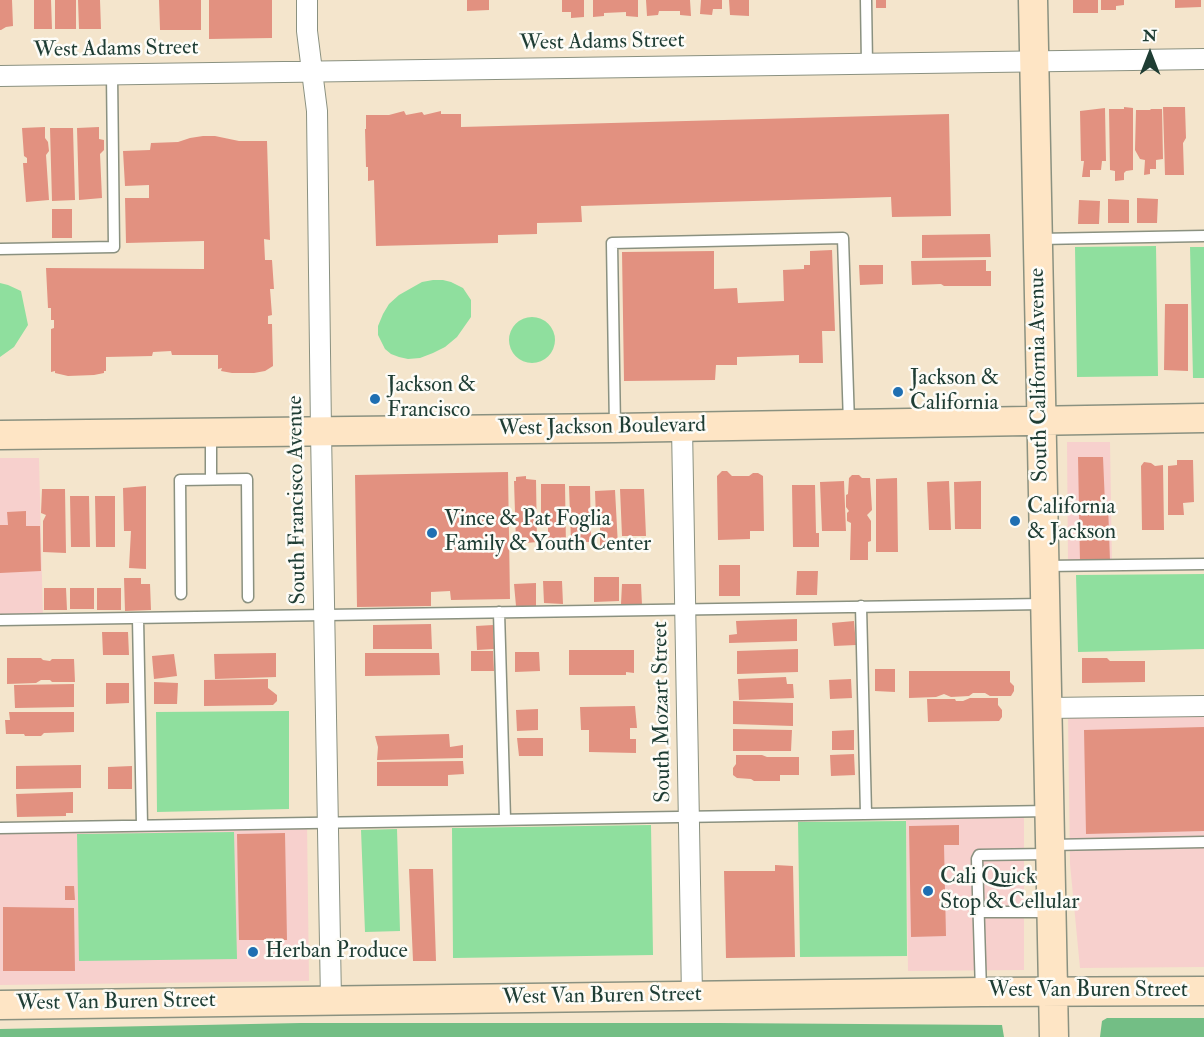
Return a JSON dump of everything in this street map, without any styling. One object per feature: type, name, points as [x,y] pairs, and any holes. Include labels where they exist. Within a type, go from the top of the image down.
[{"type":"street","name":"South Francisco Avenue","points":[[307,0],[307,31],[317,111],[331,1001]]},
{"type":"street","name":"South California Avenue","points":[[1033,0],[1054,1037]]},
{"type":"street","name":"West Adams Street","points":[[0,76],[1204,59]]},
{"type":"street","name":"West Jackson Boulevard","points":[[0,435],[1204,418]]},
{"type":"street","name":"South Mozart Street","points":[[682,427],[692,996]]},
{"type":"street","points":[[1047,708],[1204,706]]},
{"type":"street","name":"West Van Buren Street","points":[[0,1005],[1204,991]]},
{"type":"lane","points":[[866,0],[867,64]]},
{"type":"lane","points":[[0,249],[114,247],[112,74]]},
{"type":"lane","points":[[1038,239],[1204,236]]},
{"type":"lane","points":[[615,428],[612,243],[843,238],[849,424]]},
{"type":"lane","points":[[211,433],[211,479]]},
{"type":"lane","points":[[181,594],[180,480],[247,479],[248,597]]},
{"type":"lane","points":[[1044,566],[1204,564]]},
{"type":"lane","points":[[0,620],[1045,604]]},
{"type":"lane","points":[[861,606],[866,814]]},
{"type":"lane","points":[[499,612],[505,819]]},
{"type":"lane","points":[[138,618],[142,825]]},
{"type":"lane","points":[[0,828],[1049,811]]},
{"type":"lane","points":[[981,992],[977,859],[979,855],[1050,849],[1204,842]]},
{"type":"lane","points":[[979,912],[1051,912]]},
{"type":"shaded area","points":[[1067,442],[1110,442],[1112,565],[1068,566]]},
{"type":"shaded area","points":[[0,458],[39,458],[43,619],[0,620]]},
{"type":"shaded area","points":[[1204,715],[1204,967],[1080,968],[1070,864],[1068,716]]},
{"type":"shaded area","points":[[1024,812],[1024,970],[908,971],[906,813]]},
{"type":"shaded area","points":[[307,823],[309,981],[0,985],[0,828]]},
{"type":"green space","points":[[1156,246],[1158,376],[1077,377],[1075,247]]},
{"type":"green space","points":[[1190,247],[1204,247],[1204,378],[1193,378]]},
{"type":"green space","points":[[433,280],[451,282],[463,288],[471,300],[471,317],[457,337],[433,353],[420,358],[408,359],[391,354],[385,349],[378,335],[378,326],[383,314],[389,304],[399,295],[422,282]]},
{"type":"green space","points":[[0,283],[21,291],[28,325],[14,347],[0,357]]},
{"type":"green space","points":[[532,317],[548,324],[555,340],[548,356],[532,363],[516,356],[509,340],[516,324]]},
{"type":"green space","points":[[1204,574],[1204,649],[1078,652],[1076,575]]},
{"type":"green space","points":[[289,711],[289,809],[157,812],[156,712]]},
{"type":"green space","points":[[906,821],[907,956],[800,957],[798,822]]},
{"type":"green space","points":[[651,825],[653,955],[453,958],[452,828]]},
{"type":"green space","points":[[397,829],[400,931],[365,932],[361,830]]},
{"type":"green space","points":[[234,832],[237,959],[79,961],[77,834]]},
{"type":"green space","points":[[1107,1018],[1204,1018],[1204,1037],[1100,1037],[1102,1021]]},
{"type":"green space","points":[[301,1023],[1002,1025],[1004,1037],[0,1037],[0,1029]]},
{"type":"building","points":[[0,0],[12,0],[13,26],[1,30],[0,30]]},
{"type":"building","points":[[34,0],[51,0],[52,29],[34,29]]},
{"type":"building","points":[[55,0],[76,0],[76,29],[55,29]]},
{"type":"building","points":[[78,0],[100,0],[101,29],[79,29]]},
{"type":"building","points":[[159,0],[201,0],[201,30],[160,30]]},
{"type":"building","points":[[209,0],[272,0],[272,38],[209,39]]},
{"type":"building","points":[[467,0],[489,0],[489,10],[467,11]]},
{"type":"building","points":[[562,0],[584,0],[584,17],[571,18],[571,12],[562,12]]},
{"type":"building","points":[[593,0],[638,0],[638,17],[626,16],[626,12],[604,13],[604,16],[593,17]]},
{"type":"building","points":[[646,0],[690,0],[691,16],[680,15],[680,11],[659,11],[658,15],[647,16]]},
{"type":"building","points":[[701,0],[722,0],[722,9],[713,9],[712,15],[700,14]]},
{"type":"building","points":[[729,0],[749,0],[749,16],[730,15]]},
{"type":"building","points":[[876,0],[886,0],[886,8],[876,8]]},
{"type":"building","points":[[1073,0],[1098,0],[1098,13],[1073,13]]},
{"type":"building","points":[[1101,0],[1124,0],[1124,5],[1116,6],[1116,10],[1101,10]]},
{"type":"building","points":[[1175,0],[1201,0],[1201,7],[1175,8]]},
{"type":"building","points":[[1124,107],[1133,108],[1133,170],[1124,173],[1124,180],[1115,181],[1115,171],[1110,170],[1109,109],[1124,109]]},
{"type":"building","points":[[1163,107],[1185,107],[1184,175],[1165,175]]},
{"type":"building","points":[[1105,108],[1106,161],[1102,161],[1101,170],[1090,170],[1090,177],[1082,177],[1084,161],[1081,161],[1080,111]]},
{"type":"building","points":[[1162,109],[1163,159],[1156,160],[1156,169],[1150,169],[1150,174],[1144,175],[1145,160],[1140,159],[1135,150],[1136,110]]},
{"type":"building","points":[[404,111],[406,115],[422,112],[424,115],[441,111],[441,114],[461,114],[461,127],[949,114],[951,216],[892,217],[891,197],[581,206],[582,222],[537,223],[537,234],[498,235],[498,243],[376,246],[374,180],[368,181],[368,167],[366,167],[366,115],[389,115]]},
{"type":"building","points":[[45,127],[45,138],[49,151],[46,155],[49,200],[26,202],[23,163],[27,163],[27,158],[24,156],[22,128]]},
{"type":"building","points":[[99,127],[99,139],[104,140],[104,150],[100,154],[102,198],[79,200],[77,128]]},
{"type":"building","points":[[50,128],[73,128],[75,200],[52,201]]},
{"type":"building","points":[[203,136],[239,141],[267,141],[270,240],[264,239],[265,260],[272,260],[274,289],[270,289],[272,315],[268,316],[268,324],[272,324],[273,366],[265,371],[254,373],[232,373],[221,371],[222,368],[218,369],[218,355],[172,355],[171,351],[153,352],[152,356],[106,357],[106,371],[94,375],[68,376],[55,373],[55,371],[51,372],[51,329],[54,328],[54,320],[51,320],[51,308],[48,308],[46,268],[204,269],[204,241],[126,243],[125,198],[149,198],[149,185],[125,186],[123,151],[150,150],[151,143],[178,142]]},
{"type":"building","points":[[1137,198],[1158,199],[1157,223],[1137,223]]},
{"type":"building","points":[[1108,199],[1129,200],[1129,223],[1108,223]]},
{"type":"building","points":[[1079,200],[1100,201],[1099,224],[1078,224]]},
{"type":"building","points":[[52,209],[72,209],[72,238],[52,238]]},
{"type":"building","points":[[990,234],[991,257],[922,258],[922,235]]},
{"type":"building","points":[[832,250],[835,331],[822,331],[823,363],[799,363],[799,355],[737,357],[737,365],[716,365],[715,380],[624,381],[622,252],[714,251],[714,289],[737,288],[738,303],[784,301],[783,270],[804,269],[804,265],[810,265],[810,251]]},
{"type":"building","points":[[986,260],[986,271],[991,271],[991,286],[912,285],[911,261]]},
{"type":"building","points":[[859,265],[883,265],[883,284],[860,285]]},
{"type":"building","points":[[1165,304],[1188,304],[1188,371],[1164,370]]},
{"type":"building","points":[[1078,457],[1103,457],[1105,504],[1108,504],[1110,561],[1080,562]]},
{"type":"building","points":[[1177,460],[1193,460],[1194,502],[1183,503],[1184,515],[1168,515],[1168,466],[1177,465]]},
{"type":"building","points":[[1144,462],[1155,466],[1163,465],[1164,530],[1142,530],[1141,466]]},
{"type":"building","points":[[722,471],[727,471],[732,476],[749,476],[758,473],[763,476],[764,531],[750,531],[750,539],[718,540],[717,476]]},
{"type":"building","name":"Vince & Pat Foglia Family & Youth Center","points":[[508,472],[510,599],[451,600],[450,591],[431,592],[431,606],[357,607],[355,475]]},
{"type":"building","points":[[852,475],[870,478],[872,510],[867,515],[871,521],[868,560],[850,560],[851,523],[847,521],[849,511],[846,507],[846,495],[849,478]]},
{"type":"building","points":[[526,476],[526,479],[536,480],[537,542],[516,544],[514,481],[516,477]]},
{"type":"building","points":[[897,478],[898,552],[876,552],[876,479]]},
{"type":"building","points":[[844,481],[846,531],[822,531],[820,482]]},
{"type":"building","points":[[949,481],[951,530],[929,530],[927,482]]},
{"type":"building","points":[[981,481],[981,529],[955,529],[954,482]]},
{"type":"building","points":[[541,484],[565,484],[566,547],[548,547],[548,523],[541,524]]},
{"type":"building","points":[[792,485],[815,485],[816,533],[819,533],[819,547],[793,547]]},
{"type":"building","points":[[146,486],[146,569],[129,568],[131,531],[124,531],[123,488]]},
{"type":"building","points":[[569,486],[590,486],[591,542],[571,542]]},
{"type":"building","points":[[42,489],[65,489],[66,553],[43,552],[43,521],[46,515],[41,513]]},
{"type":"building","points":[[620,489],[644,489],[646,536],[622,536]]},
{"type":"building","points":[[615,490],[618,546],[600,547],[600,519],[596,519],[595,491]]},
{"type":"building","points":[[70,496],[89,496],[90,547],[71,547]]},
{"type":"building","points":[[95,496],[115,496],[115,547],[96,547]]},
{"type":"building","points":[[26,511],[26,526],[40,526],[41,571],[0,573],[0,525],[8,525],[7,512]]},
{"type":"building","points":[[719,565],[740,565],[740,596],[719,596]]},
{"type":"building","points":[[797,571],[818,571],[817,595],[796,595]]},
{"type":"building","points":[[594,577],[619,577],[619,601],[594,602]]},
{"type":"building","points":[[124,578],[141,578],[141,584],[150,584],[151,610],[125,611]]},
{"type":"building","points":[[543,581],[562,581],[563,604],[544,603]]},
{"type":"building","points":[[536,583],[536,606],[516,606],[514,584]]},
{"type":"building","points":[[622,584],[641,584],[642,605],[621,604]]},
{"type":"building","points":[[44,588],[66,588],[67,610],[44,610]]},
{"type":"building","points":[[70,588],[94,588],[94,609],[70,609]]},
{"type":"building","points":[[97,588],[121,588],[121,610],[97,610]]},
{"type":"building","points":[[797,619],[797,641],[729,643],[729,635],[737,634],[736,621]]},
{"type":"building","points":[[854,621],[856,645],[834,646],[832,623]]},
{"type":"building","points":[[431,624],[432,649],[373,649],[373,625]]},
{"type":"building","points":[[493,625],[494,649],[477,650],[476,626]]},
{"type":"building","points":[[102,632],[128,632],[129,655],[103,655]]},
{"type":"building","points":[[798,649],[798,672],[737,674],[737,651]]},
{"type":"building","points":[[569,650],[634,650],[634,673],[569,675]]},
{"type":"building","points":[[471,651],[493,651],[494,671],[471,671]]},
{"type":"building","points":[[515,652],[539,652],[540,671],[515,672]]},
{"type":"building","points":[[276,653],[276,677],[215,679],[214,654]]},
{"type":"building","points":[[365,653],[439,653],[440,675],[365,676]]},
{"type":"building","points":[[174,654],[177,676],[154,679],[152,656]]},
{"type":"building","points":[[7,658],[41,658],[50,661],[52,659],[74,659],[75,682],[41,680],[36,683],[7,684]]},
{"type":"building","points":[[1082,658],[1145,661],[1145,682],[1082,683]]},
{"type":"building","points":[[875,669],[895,669],[895,692],[875,691]]},
{"type":"building","points":[[909,671],[1010,671],[1010,682],[1014,686],[1014,691],[1011,696],[973,693],[969,696],[951,697],[944,694],[936,697],[909,698]]},
{"type":"building","points":[[786,677],[787,684],[793,684],[794,698],[739,700],[738,679]]},
{"type":"building","points":[[268,679],[268,688],[277,695],[277,701],[273,705],[204,706],[204,680]]},
{"type":"building","points":[[851,679],[852,698],[830,699],[829,680]]},
{"type":"building","points":[[154,682],[178,683],[177,704],[154,704]]},
{"type":"building","points":[[106,683],[129,683],[129,703],[106,704]]},
{"type":"building","points":[[74,684],[74,707],[15,708],[14,685]]},
{"type":"building","points":[[970,698],[998,698],[1002,717],[999,721],[928,722],[927,699],[963,701]]},
{"type":"building","points":[[733,701],[793,703],[793,726],[733,724]]},
{"type":"building","points":[[635,706],[637,728],[630,728],[630,739],[636,739],[636,753],[589,752],[589,730],[581,730],[580,707]]},
{"type":"building","points":[[538,709],[538,730],[517,731],[516,710]]},
{"type":"building","points":[[9,712],[74,712],[74,732],[44,733],[41,736],[6,734],[5,720],[10,720]]},
{"type":"building","points":[[1204,727],[1204,831],[1086,834],[1084,730]]},
{"type":"building","points":[[733,729],[792,730],[791,751],[733,751]]},
{"type":"building","points":[[854,730],[854,750],[832,750],[832,731]]},
{"type":"building","points":[[449,734],[450,747],[463,745],[463,758],[377,760],[378,747],[375,736]]},
{"type":"building","points":[[517,738],[543,738],[543,756],[519,756]]},
{"type":"building","points":[[854,754],[855,775],[831,776],[830,755]]},
{"type":"building","points":[[736,755],[799,757],[799,775],[780,775],[780,781],[754,781],[737,778],[733,775]]},
{"type":"building","points":[[463,761],[464,774],[448,775],[448,786],[377,786],[377,762]]},
{"type":"building","points":[[81,765],[81,788],[16,789],[16,766]]},
{"type":"building","points":[[132,766],[132,789],[108,789],[108,767]]},
{"type":"building","points":[[73,792],[73,813],[66,813],[66,816],[17,817],[16,794]]},
{"type":"building","name":"Cali Quick Stop & Cellular","points":[[959,825],[959,845],[944,845],[946,936],[911,937],[909,826]]},
{"type":"building","points":[[285,833],[287,940],[239,940],[237,834]]},
{"type":"building","points":[[775,865],[793,866],[795,957],[726,958],[724,871],[775,871]]},
{"type":"building","points":[[409,869],[433,869],[436,961],[413,961]]},
{"type":"building","points":[[65,886],[74,886],[75,900],[65,900]]},
{"type":"building","points":[[3,907],[74,908],[75,971],[3,971]]},
{"type":"place","name":"Jackson & California","points":[[898,392]]},
{"type":"place","name":"Jackson & Francisco","points":[[375,399]]},
{"type":"place","name":"California & Jackson","points":[[1015,521]]},
{"type":"place","name":"Vince & Pat Foglia Family & Youth Center","points":[[432,533]]},
{"type":"place","name":"Cali Quick Stop & Cellular","points":[[928,891]]},
{"type":"place","name":"Herban Produce","points":[[253,952]]}]
